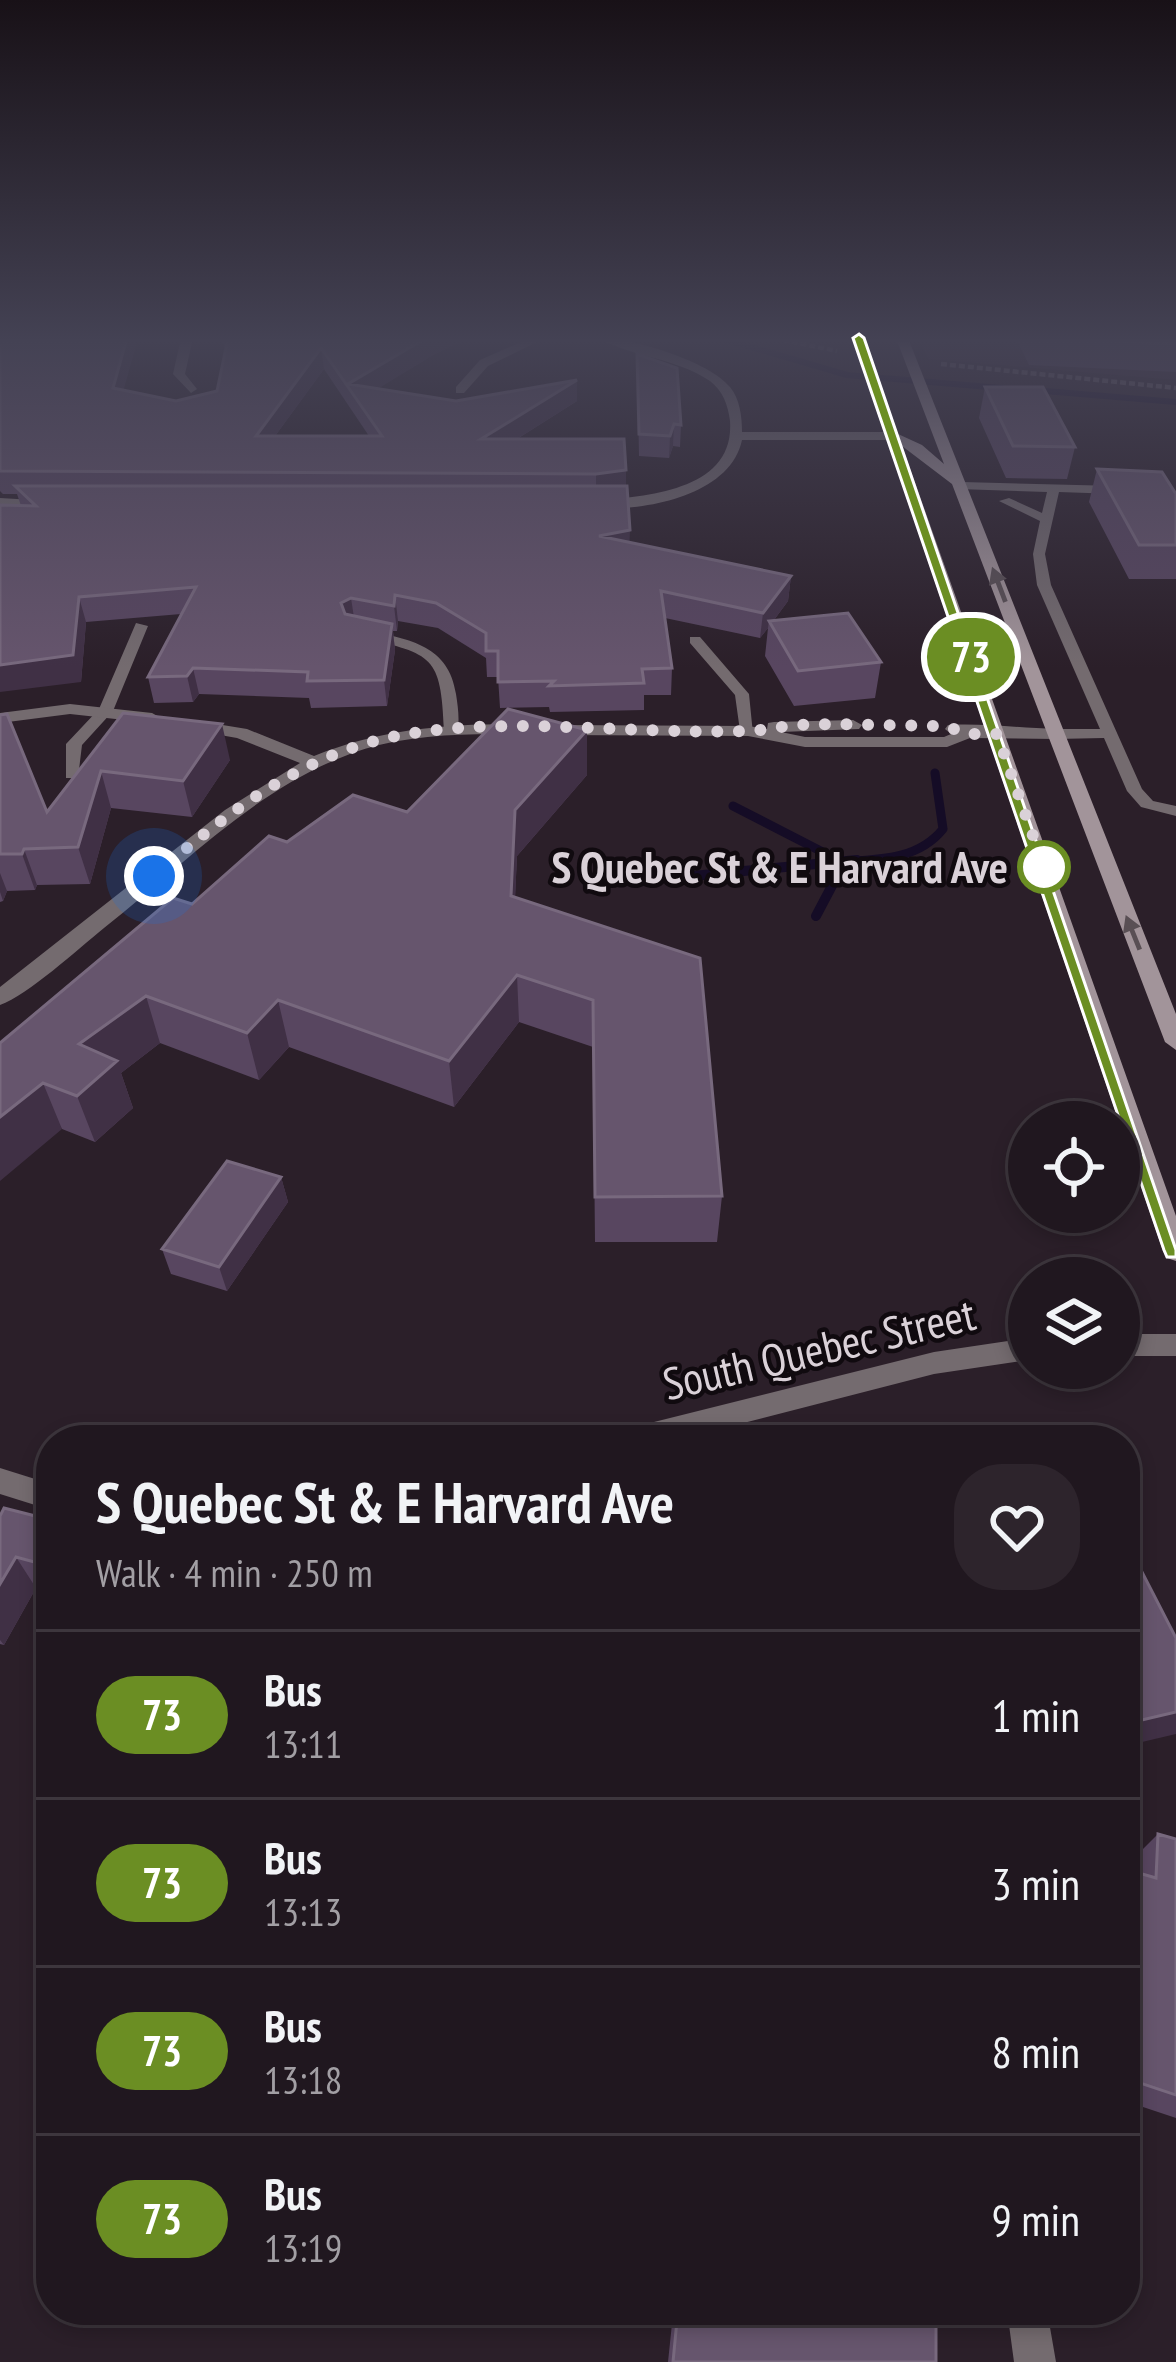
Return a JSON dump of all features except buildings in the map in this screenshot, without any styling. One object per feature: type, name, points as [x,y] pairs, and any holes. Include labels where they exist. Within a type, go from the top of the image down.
[{"type":"main road","points":[[896,448],[1176,1251]]},
{"type":"main road","points":[[915,448],[964,494]]},
{"type":"main road","points":[[946,448],[1176,1042]]},
{"type":"street","points":[[572,505],[647,500],[683,492],[717,474],[736,448]]},
{"type":"street","points":[[0,502],[73,505]]},
{"type":"street","points":[[0,718],[43,710],[106,711],[241,733],[315,763]]},
{"type":"street","points":[[0,998],[123,903],[215,823],[315,763],[405,734],[748,731],[805,742],[947,742],[967,734],[1056,734]]},
{"type":"street","points":[[1140,1346],[1176,1345]]},
{"type":"street","name":"South Quebec Street","points":[[689,1425],[934,1363],[1008,1351]]},
{"type":"street","points":[[0,1481],[36,1492]]},
{"type":"street","points":[[1030,2325],[1035,2362]]},
{"type":"lane","points":[[964,494],[1049,503],[1135,490]]},
{"type":"lane","points":[[964,494],[1049,503]]},
{"type":"lane","points":[[1049,503],[1040,573],[1142,800],[1176,811]]},
{"type":"lane","points":[[72,775],[74,743],[106,711],[141,626]]},
{"type":"lane","points":[[354,632],[418,645],[440,663],[450,682],[452,730]]},
{"type":"lane","points":[[695,640],[742,694],[748,731]]},
{"type":"lane","points":[[1056,734],[1108,733]]},
{"type":"waterway","points":[[842,862],[890,858],[932,840],[943,829],[935,773]]},
{"type":"waterway","points":[[733,806],[841,862]]},
{"type":"waterway","points":[[841,862],[857,860]]},
{"type":"waterway","points":[[673,878],[841,862]]},
{"type":"waterway","points":[[827,863],[842,862]]},
{"type":"waterway","points":[[816,916],[844,863]]},
{"type":"bus line","name":"73","points":[[896,448],[1176,1250]]},
{"type":"place","name":"S Quebec St & E Harvard Ave","points":[[1044,867]]},
{"type":"route","points":[[154,876],[215,823],[265,789],[355,747],[405,734],[486,729],[748,731],[803,725],[946,726],[967,734],[997,734],[1044,867]]}]
